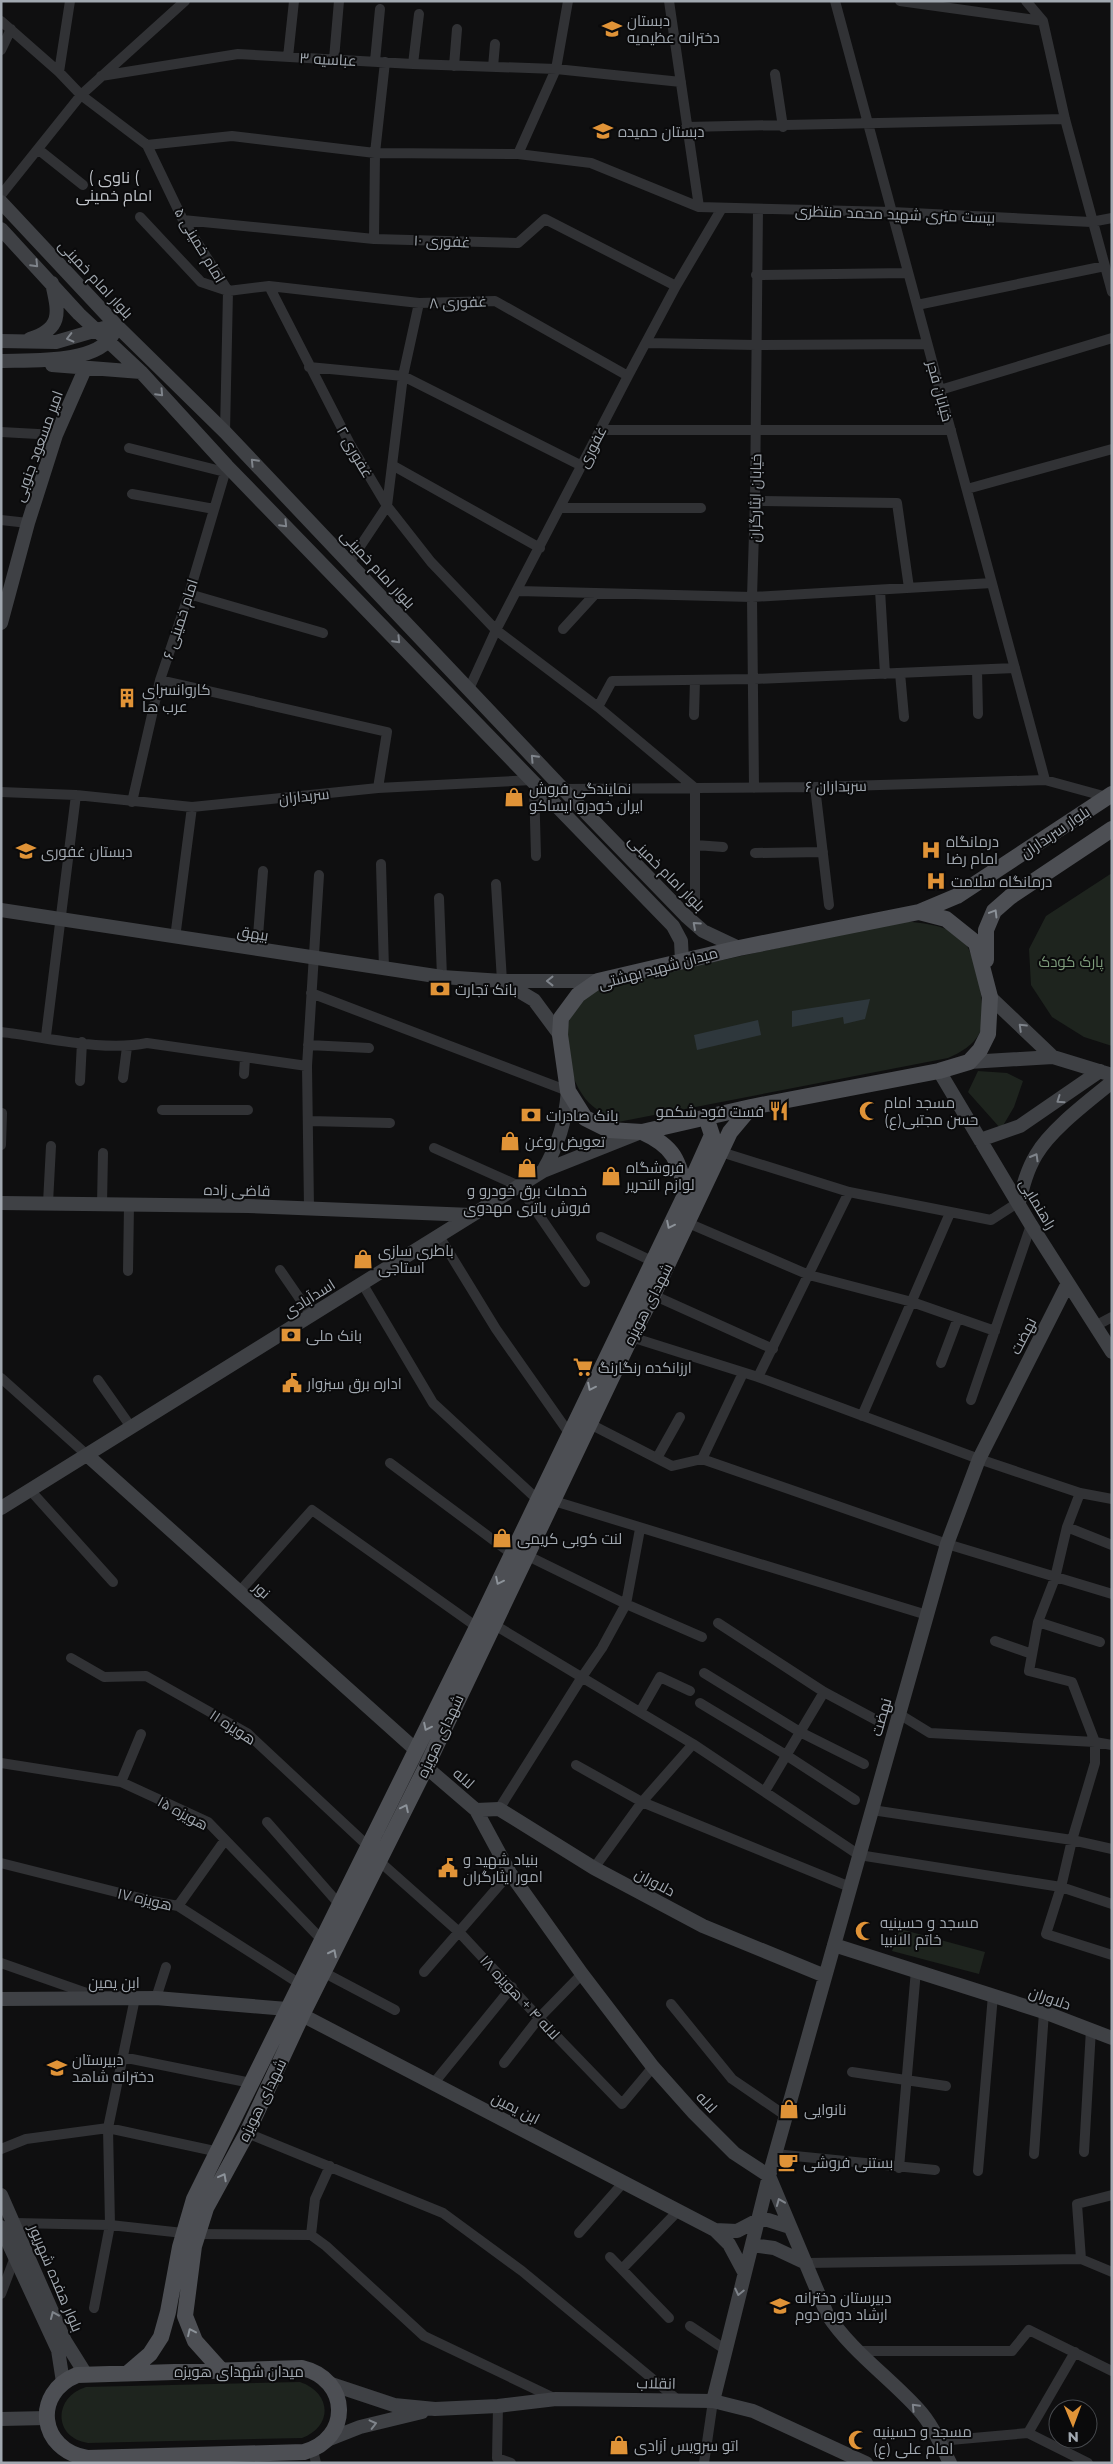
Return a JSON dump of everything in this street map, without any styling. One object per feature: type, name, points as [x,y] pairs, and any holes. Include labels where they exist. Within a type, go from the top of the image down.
[{"type":"main road","name":"بلوار سربداران","points":[[919,912],[957,896],[1110,796]]},
{"type":"main road","name":"بلوار سربداران","points":[[986,978],[986,930],[994,911],[1010,897],[1112,829]]},
{"type":"main road","name":"میدان شهید بهشتی","points":[[919,912],[946,919],[966,933],[976,943],[990,996],[988,1034],[980,1050],[969,1062],[939,1071],[706,1116],[642,1132],[609,1130],[585,1118],[568,1091],[560,1034],[561,1018],[578,995],[598,981],[738,948],[919,912]]},
{"type":"main road","name":"شهدای هویزه","points":[[221,2370],[195,2341],[185,2316],[193,2254],[191,2234],[194,2199],[219,2152],[287,2008],[369,1847],[477,1627],[590,1424],[631,1337],[654,1295],[730,1132],[751,1107]]},
{"type":"main road","points":[[706,1116],[712,1135],[730,1132]]},
{"type":"main road","points":[[642,1132],[661,1141],[666,1146],[680,1168],[686,1193]]},
{"type":"main road","name":"شهدای هویزه","points":[[546,1501],[569,1433],[686,1193],[712,1135]]},
{"type":"main road","name":"شهدای هویزه","points":[[129,2372],[150,2354],[161,2337],[191,2234],[247,2132],[323,1972],[426,1767],[493,1624],[519,1554]]},
{"type":"main road","name":"میدان شهدای هویزه","points":[[63,2382],[85,2373],[302,2368],[318,2373],[331,2384]]},
{"type":"main road","points":[[63,2382],[49,2402],[47,2418],[48,2427],[56,2442],[70,2453],[87,2458],[149,2459],[314,2456],[333,2433],[339,2417],[338,2400],[331,2384]]},
{"type":"street","points":[[59,72],[70,1]]},
{"type":"street","points":[[1,195],[39,150],[81,95],[185,1]]},
{"type":"street","points":[[288,57],[294,1]]},
{"type":"street","points":[[334,59],[339,1]]},
{"type":"street","points":[[518,154],[556,69],[568,1]]},
{"type":"street","points":[[669,1],[698,207]]},
{"type":"street","name":"خیابان فجر","points":[[835,1],[1045,780]]},
{"type":"street","points":[[900,1],[1043,21]]},
{"type":"street","points":[[1026,1],[1043,21],[1091,222],[1112,292]]},
{"type":"street","points":[[374,239],[380,9]]},
{"type":"street","points":[[413,64],[419,14]]},
{"type":"street","name":"امام خمینی ۵","points":[[1,21],[59,72],[81,95],[147,145],[183,220],[228,291],[225,432]]},
{"type":"street","points":[[454,66],[457,28]]},
{"type":"street","points":[[1,50],[11,29]]},
{"type":"street","points":[[493,67],[495,44]]},
{"type":"street","name":"عباسیه ۳","points":[[101,76],[238,54],[454,66],[556,69],[681,82]]},
{"type":"street","points":[[775,74],[783,126]]},
{"type":"street","points":[[686,127],[1065,119]]},
{"type":"street","name":"بیست متری شهید محمد منتظری","points":[[147,145],[232,136],[375,153],[518,154],[591,163],[698,207],[892,212],[1091,222],[1112,218]]},
{"type":"street","points":[[39,150],[83,185]]},
{"type":"street","name":"بلوار امام خمینی","points":[[1,202],[117,326],[225,432],[622,850],[703,931],[738,948]]},
{"type":"street","name":"غفوری","points":[[469,689],[496,630],[518,591],[628,376],[676,286],[722,208]]},
{"type":"street","name":"خیابان ایثارگران","points":[[754,788],[752,597],[755,502],[755,345],[758,209]]},
{"type":"street","points":[[140,217],[201,282],[228,291],[269,286]]},
{"type":"street","name":"غفوری ۱۰","points":[[183,220],[374,239],[518,243],[545,218],[676,286]]},
{"type":"street","name":"بلوار امام خمینی","points":[[1,229],[52,281],[80,314],[98,329],[141,372],[226,469],[266,505],[673,926],[681,941],[682,961]]},
{"type":"street","points":[[917,305],[1104,266]]},
{"type":"street","points":[[20,342],[40,335],[55,323],[57,309],[52,281],[65,270]]},
{"type":"street","points":[[756,275],[908,273]]},
{"type":"street","name":"غفوری ۸","points":[[269,286],[419,304],[495,301],[628,376]]},
{"type":"street","name":"غفوری ۲","points":[[269,286],[350,444],[387,506],[431,562],[496,630],[598,707],[695,788]]},
{"type":"street","points":[[349,563],[387,506],[403,376],[419,304]]},
{"type":"street","points":[[1,340],[56,342],[98,329],[117,326]]},
{"type":"street","points":[[1,361],[68,358],[84,354],[109,341],[117,326]]},
{"type":"street","points":[[940,390],[1112,338]]},
{"type":"street","points":[[647,343],[755,345],[927,344]]},
{"type":"street","points":[[17,361],[85,369],[141,372]]},
{"type":"street","points":[[309,367],[403,376],[582,466]]},
{"type":"street","name":"امیر مسعود جنوبی","points":[[1,622],[7,586],[56,435],[85,369]]},
{"type":"street","points":[[601,430],[756,432],[951,430]]},
{"type":"street","points":[[1,432],[56,435]]},
{"type":"street","points":[[129,448],[226,469]]},
{"type":"street","points":[[968,490],[1112,449]]},
{"type":"street","points":[[392,465],[540,548]]},
{"type":"street","name":"امام خمینی ۶","points":[[132,802],[160,680],[189,594],[226,469]]},
{"type":"street","points":[[266,505],[282,492]]},
{"type":"street","points":[[132,494],[214,509]]},
{"type":"street","points":[[755,502],[897,503],[909,588]]},
{"type":"street","points":[[561,508],[701,508]]},
{"type":"street","points":[[1,520],[28,523]]},
{"type":"street","points":[[518,591],[752,597],[992,584]]},
{"type":"street","points":[[880,590],[886,674]]},
{"type":"street","points":[[563,629],[596,593]]},
{"type":"street","points":[[189,594],[323,633]]},
{"type":"street","points":[[598,707],[612,681],[754,679],[1015,668]]},
{"type":"street","points":[[976,670],[978,714]]},
{"type":"street","points":[[900,673],[904,717]]},
{"type":"street","points":[[160,680],[387,732],[378,788]]},
{"type":"street","points":[[694,714],[695,680]]},
{"type":"street","name":"سربداران ۶","points":[[563,790],[816,787],[1045,780],[1110,796]]},
{"type":"street","points":[[533,781],[536,856]]},
{"type":"street","name":"سربداران","points":[[1,792],[76,795],[192,807],[378,788],[533,781]]},
{"type":"street","points":[[816,787],[829,905]]},
{"type":"street","points":[[695,788],[695,900]]},
{"type":"street","points":[[46,1036],[76,795]]},
{"type":"street","points":[[175,938],[192,807]]},
{"type":"street","points":[[695,845],[723,847]]},
{"type":"street","points":[[609,860],[622,850]]},
{"type":"street","points":[[755,853],[823,852]]},
{"type":"street","points":[[381,864],[384,968]]},
{"type":"street","points":[[257,949],[263,871]]},
{"type":"street","points":[[309,1208],[307,1066],[319,875]]},
{"type":"street","points":[[496,884],[502,981],[534,1000],[560,1034]]},
{"type":"street","points":[[439,898],[442,977]]},
{"type":"street","name":"بیهق","points":[[1,910],[175,938],[442,977],[502,981],[598,981]]},
{"type":"street","points":[[311,993],[568,1091],[565,1119],[560,1137],[543,1171]]},
{"type":"street","points":[[990,996],[1053,1057]]},
{"type":"street","points":[[1,1032],[127,1047],[147,1043],[307,1066]]},
{"type":"street","points":[[80,1081],[82,1042]]},
{"type":"street","points":[[308,1045],[370,1048]]},
{"type":"street","points":[[124,1078],[127,1047]]},
{"type":"street","points":[[969,1062],[1053,1057],[1106,1073]]},
{"type":"street","points":[[244,1074],[245,1058]]},
{"type":"street","name":"راهنمایی","points":[[939,1071],[1031,1225],[1112,1352]]},
{"type":"street","points":[[980,1140],[1020,1126],[1106,1073]]},
{"type":"street","points":[[721,1152],[849,1192],[991,1220],[1019,1202],[1024,1179],[1036,1154],[1075,1113],[1112,1082]]},
{"type":"street","points":[[162,1110],[248,1110]]},
{"type":"street","points":[[1,1145],[2,1113]]},
{"type":"street","points":[[309,1121],[390,1123]]},
{"type":"street","name":"اسدآبادی","points":[[1,1508],[543,1171],[642,1132]]},
{"type":"street","points":[[48,1203],[51,1146]]},
{"type":"street","points":[[434,1148],[519,1186],[585,1282]]},
{"type":"street","points":[[102,1205],[103,1153]]},
{"type":"street","points":[[758,1377],[774,1349],[849,1192]]},
{"type":"street","name":"قاضی زاده","points":[[1,1203],[309,1208],[472,1215]]},
{"type":"street","points":[[128,1271],[129,1205]]},
{"type":"street","points":[[862,1416],[950,1213]]},
{"type":"street","points":[[688,1223],[809,1275],[912,1302],[995,1331]]},
{"type":"street","points":[[971,1400],[1031,1225]]},
{"type":"street","points":[[439,1236],[496,1329],[569,1433]]},
{"type":"street","points":[[602,1238],[652,1261]]},
{"type":"street","points":[[280,1270],[311,1315]]},
{"type":"street","points":[[362,1283],[433,1403],[546,1501],[927,1615]]},
{"type":"street","name":"نهضت","points":[[713,2401],[769,2176],[946,1544],[979,1459],[1068,1283]]},
{"type":"street","points":[[654,1295],[774,1349]]},
{"type":"street","points":[[1095,1326],[1112,1317]]},
{"type":"street","points":[[941,1363],[958,1318]]},
{"type":"street","points":[[631,1337],[758,1377],[979,1459],[1080,1493],[1112,1499]]},
{"type":"street","points":[[702,1459],[743,1373]]},
{"type":"street","points":[[1,1378],[87,1455]]},
{"type":"street","points":[[98,1380],[131,1427]]},
{"type":"street","points":[[657,1458],[680,1417]]},
{"type":"street","points":[[590,1424],[672,1466],[702,1459],[946,1544],[1112,1594]]},
{"type":"street","name":"نور","points":[[87,1455],[416,1750]]},
{"type":"street","points":[[390,1463],[519,1554],[702,1637]]},
{"type":"street","points":[[30,1490],[113,1582]]},
{"type":"street","points":[[1080,1493],[1067,1527],[1055,1578],[1038,1622],[1029,1671],[1072,1682],[1095,1742],[1095,1764],[1046,1934],[1112,1955]]},
{"type":"street","points":[[239,1592],[312,1510],[477,1627]]},
{"type":"street","points":[[1067,1527],[1112,1545]]},
{"type":"street","points":[[476,1810],[499,1809],[602,1648],[626,1604],[640,1529]]},
{"type":"street","points":[[1038,1622],[1100,1642]]},
{"type":"street","points":[[718,1623],[824,1692],[880,1722]]},
{"type":"street","points":[[493,1624],[693,1744],[859,1855],[1061,1887],[1112,1904]]},
{"type":"street","points":[[995,1641],[1032,1654]]},
{"type":"street","name":"هویزه ۱۱","points":[[71,1658],[104,1677],[146,1676],[247,1733],[369,1847]]},
{"type":"street","points":[[704,1673],[800,1732],[864,1764]]},
{"type":"street","points":[[640,1712],[660,1677],[690,1691]]},
{"type":"street","points":[[765,1791],[824,1692]]},
{"type":"street","points":[[700,1703],[786,1755],[855,1800]]},
{"type":"street","points":[[899,1714],[930,1733],[1095,1742],[1112,1745]]},
{"type":"street","points":[[122,1782],[141,1734]]},
{"type":"street","points":[[594,1868],[642,1802],[693,1744]]},
{"type":"street","name":"هویزه ۱۵","points":[[1,1763],[122,1782],[208,1822],[322,1940]]},
{"type":"street","points":[[576,1765],[642,1802],[850,1888]]},
{"type":"street","name":"لاله","points":[[426,1767],[476,1810],[510,1873],[582,1974],[654,2067],[694,2113],[734,2153],[769,2176]]},
{"type":"street","name":"دلاوران","points":[[499,1809],[594,1868],[703,1926],[826,1976]]},
{"type":"street","points":[[872,1810],[1072,1840],[1112,1849]]},
{"type":"street","points":[[268,1822],[339,1904]]},
{"type":"street","points":[[178,1906],[225,1840]]},
{"type":"street","name":"لاله ۴ + هویزه ۱۸","points":[[379,1861],[459,1932],[622,2104],[654,2067]]},
{"type":"street","name":"هویزه ۱۷","points":[[1,1863],[152,1902],[178,1906],[300,1984]]},
{"type":"street","points":[[424,1972],[510,1873]]},
{"type":"street","name":"دلاوران","points":[[834,1945],[1044,2012],[1112,2038]]},
{"type":"street","points":[[1,1962],[100,1998]]},
{"type":"street","points":[[156,1998],[166,1967]]},
{"type":"street","points":[[899,2168],[916,1970]]},
{"type":"street","points":[[323,1972],[395,2010]]},
{"type":"street","points":[[504,2062],[539,2018],[582,1974]]},
{"type":"street","points":[[433,2084],[512,1987]]},
{"type":"street","points":[[978,2172],[993,1995]]},
{"type":"street","points":[[94,2308],[110,2225],[108,2128],[135,1998]]},
{"type":"street","name":"ابن یمین","points":[[1,1999],[156,1998],[287,2008]]},
{"type":"street","points":[[671,2004],[732,2079],[786,2116]]},
{"type":"street","points":[[1034,2154],[1044,2012]]},
{"type":"street","name":"ابن یمین","points":[[302,2015],[715,2230]]},
{"type":"street","points":[[1084,2152],[1090,2029]]},
{"type":"street","points":[[122,2057],[251,2083]]},
{"type":"street","points":[[852,2072],[946,2086]]},
{"type":"street","points":[[1,2149],[26,2139],[108,2128],[219,2152]]},
{"type":"street","points":[[247,2132],[442,2213],[522,2271],[678,2400]]},
{"type":"street","points":[[776,2154],[899,2168],[934,2170]]},
{"type":"street","points":[[311,2234],[315,2199],[330,2166]]},
{"type":"street","points":[[769,2176],[827,2314],[836,2328],[858,2351],[919,2410],[950,2463]]},
{"type":"street","points":[[579,2233],[623,2183]]},
{"type":"street","name":"بلوار هفده شهریور","points":[[1,2195],[5,2229],[15,2257],[58,2350],[63,2382]]},
{"type":"street","points":[[1081,2258],[1077,2204],[1112,2195]]},
{"type":"street","points":[[622,2269],[678,2211]]},
{"type":"street","points":[[715,2230],[737,2231],[758,2220],[768,2220],[790,2227]]},
{"type":"street","points":[[5,2229],[110,2225],[191,2234],[311,2234],[424,2336],[556,2399]]},
{"type":"street","name":"بلوار هفده شهریور","points":[[5,2229],[65,2341],[85,2373]]},
{"type":"street","points":[[715,2230],[729,2244],[744,2272]]},
{"type":"street","points":[[752,2245],[774,2248],[806,2262],[1081,2258],[1112,2272]]},
{"type":"street","points":[[1,2294],[15,2257]]},
{"type":"street","points":[[610,2257],[669,2318]]},
{"type":"street","points":[[690,2326],[726,2350]]},
{"type":"street","points":[[858,2351],[1012,2351],[1029,2330],[1112,2371]]},
{"type":"street","points":[[1028,2433],[1075,2352]]},
{"type":"street","points":[[331,2384],[394,2405],[435,2409]]},
{"type":"street","name":"انقلاب","points":[[435,2409],[498,2406],[556,2399],[713,2401],[753,2412],[866,2463]]},
{"type":"street","points":[[704,2463],[713,2401]]},
{"type":"street","points":[[498,2406],[497,2458],[510,2463]]},
{"type":"street","points":[[327,2440],[360,2427],[435,2409]]},
{"type":"street","points":[[1,2418],[47,2418]]},
{"type":"street","points":[[939,2442],[1028,2433],[1088,2463]]},
{"type":"green space","name":"پارک کودک","points":[[1112,873],[1112,1046],[1084,1037],[1052,1017],[1031,985],[1029,949],[1046,916]]},
{"type":"green space","points":[[901,921],[947,929],[960,937],[971,954],[979,982],[982,1023],[980,1032],[974,1041],[958,1053],[948,1058],[618,1122],[593,1107],[577,1085],[572,1074],[567,1050],[566,1038],[571,1016],[576,1007],[585,998],[604,986]]},
{"type":"green space","points":[[978,1071],[1007,1073],[1023,1081],[1014,1107],[1001,1129],[968,1092]]},
{"type":"green space","points":[[900,1929],[985,1952],[979,1974],[892,1951]]},
{"type":"green space","points":[[300,2382],[311,2387],[318,2394],[323,2401],[325,2410],[319,2426],[312,2433],[302,2438],[88,2443],[77,2440],[68,2434],[63,2426],[61,2417],[67,2399],[75,2392],[86,2387]]},
{"type":"shaded area","points":[[870,999],[865,1019],[844,1024],[843,1017],[792,1027],[792,1011]]},
{"type":"shaded area","points":[[758,1020],[761,1035],[697,1050],[694,1035]]},
{"type":"place","name":"دبستان دخترانه عظیمیه","points":[[612,29]]},
{"type":"place","name":"دبستان حمیده","points":[[603,131]]},
{"type":"place","name":"کاروانسرای عرب ها","points":[[127,698]]},
{"type":"place","name":"نمایندگی فروش ایران خودرو ایساکو","points":[[514,797]]},
{"type":"place","name":"درمانگاه امام رضا","points":[[931,850]]},
{"type":"place","name":"دبستان غفوری","points":[[26,851]]},
{"type":"place","name":"درمانگاه سلامت","points":[[936,881]]},
{"type":"place","name":"بانک تجارت","points":[[440,989]]},
{"type":"place","name":"فست فود شکمو","points":[[779,1111]]},
{"type":"place","name":"مسجد امام حسن مجتبی(ع)","points":[[869,1111]]},
{"type":"place","name":"بانک صادرات","points":[[531,1115]]},
{"type":"place","name":"تعویض روغن","points":[[510,1141]]},
{"type":"place","name":"خدمات برق خودرو و فروش باتری مهدوی","points":[[527,1168]]},
{"type":"place","name":"فروشگاه لوازم التحریر","points":[[611,1176]]},
{"type":"place","name":"باطری سازی استاجی","points":[[363,1259]]},
{"type":"place","name":"بانک ملی","points":[[291,1335]]},
{"type":"place","name":"ارزانکده رنگارنگ","points":[[583,1367]]},
{"type":"place","name":"اداره برق سبزوار","points":[[292,1383]]},
{"type":"place","name":"لنت کوبی کریمی","points":[[502,1538]]},
{"type":"place","name":"بنیاد شهید و امور ایثارگران","points":[[448,1868]]},
{"type":"place","name":"مسجد و حسینیه خاتم الانبیا","points":[[865,1931]]},
{"type":"place","name":"دبیرستان دخترانه شاهد","points":[[57,2068]]},
{"type":"place","name":"نانوایی","points":[[789,2109]]},
{"type":"place","name":"بستنی فروشی","points":[[788,2162]]},
{"type":"place","name":"دبیرستان دخترانه ارشاد دوره دوم","points":[[780,2306]]},
{"type":"place","name":"مسجد و حسینیه امام علی (ع)","points":[[858,2440]]},
{"type":"place","name":"اتو سرويس آزادی","points":[[619,2445]]},
{"type":"district","name":"( ناوی ( امام خمینی","points":[[114,186]]}]
